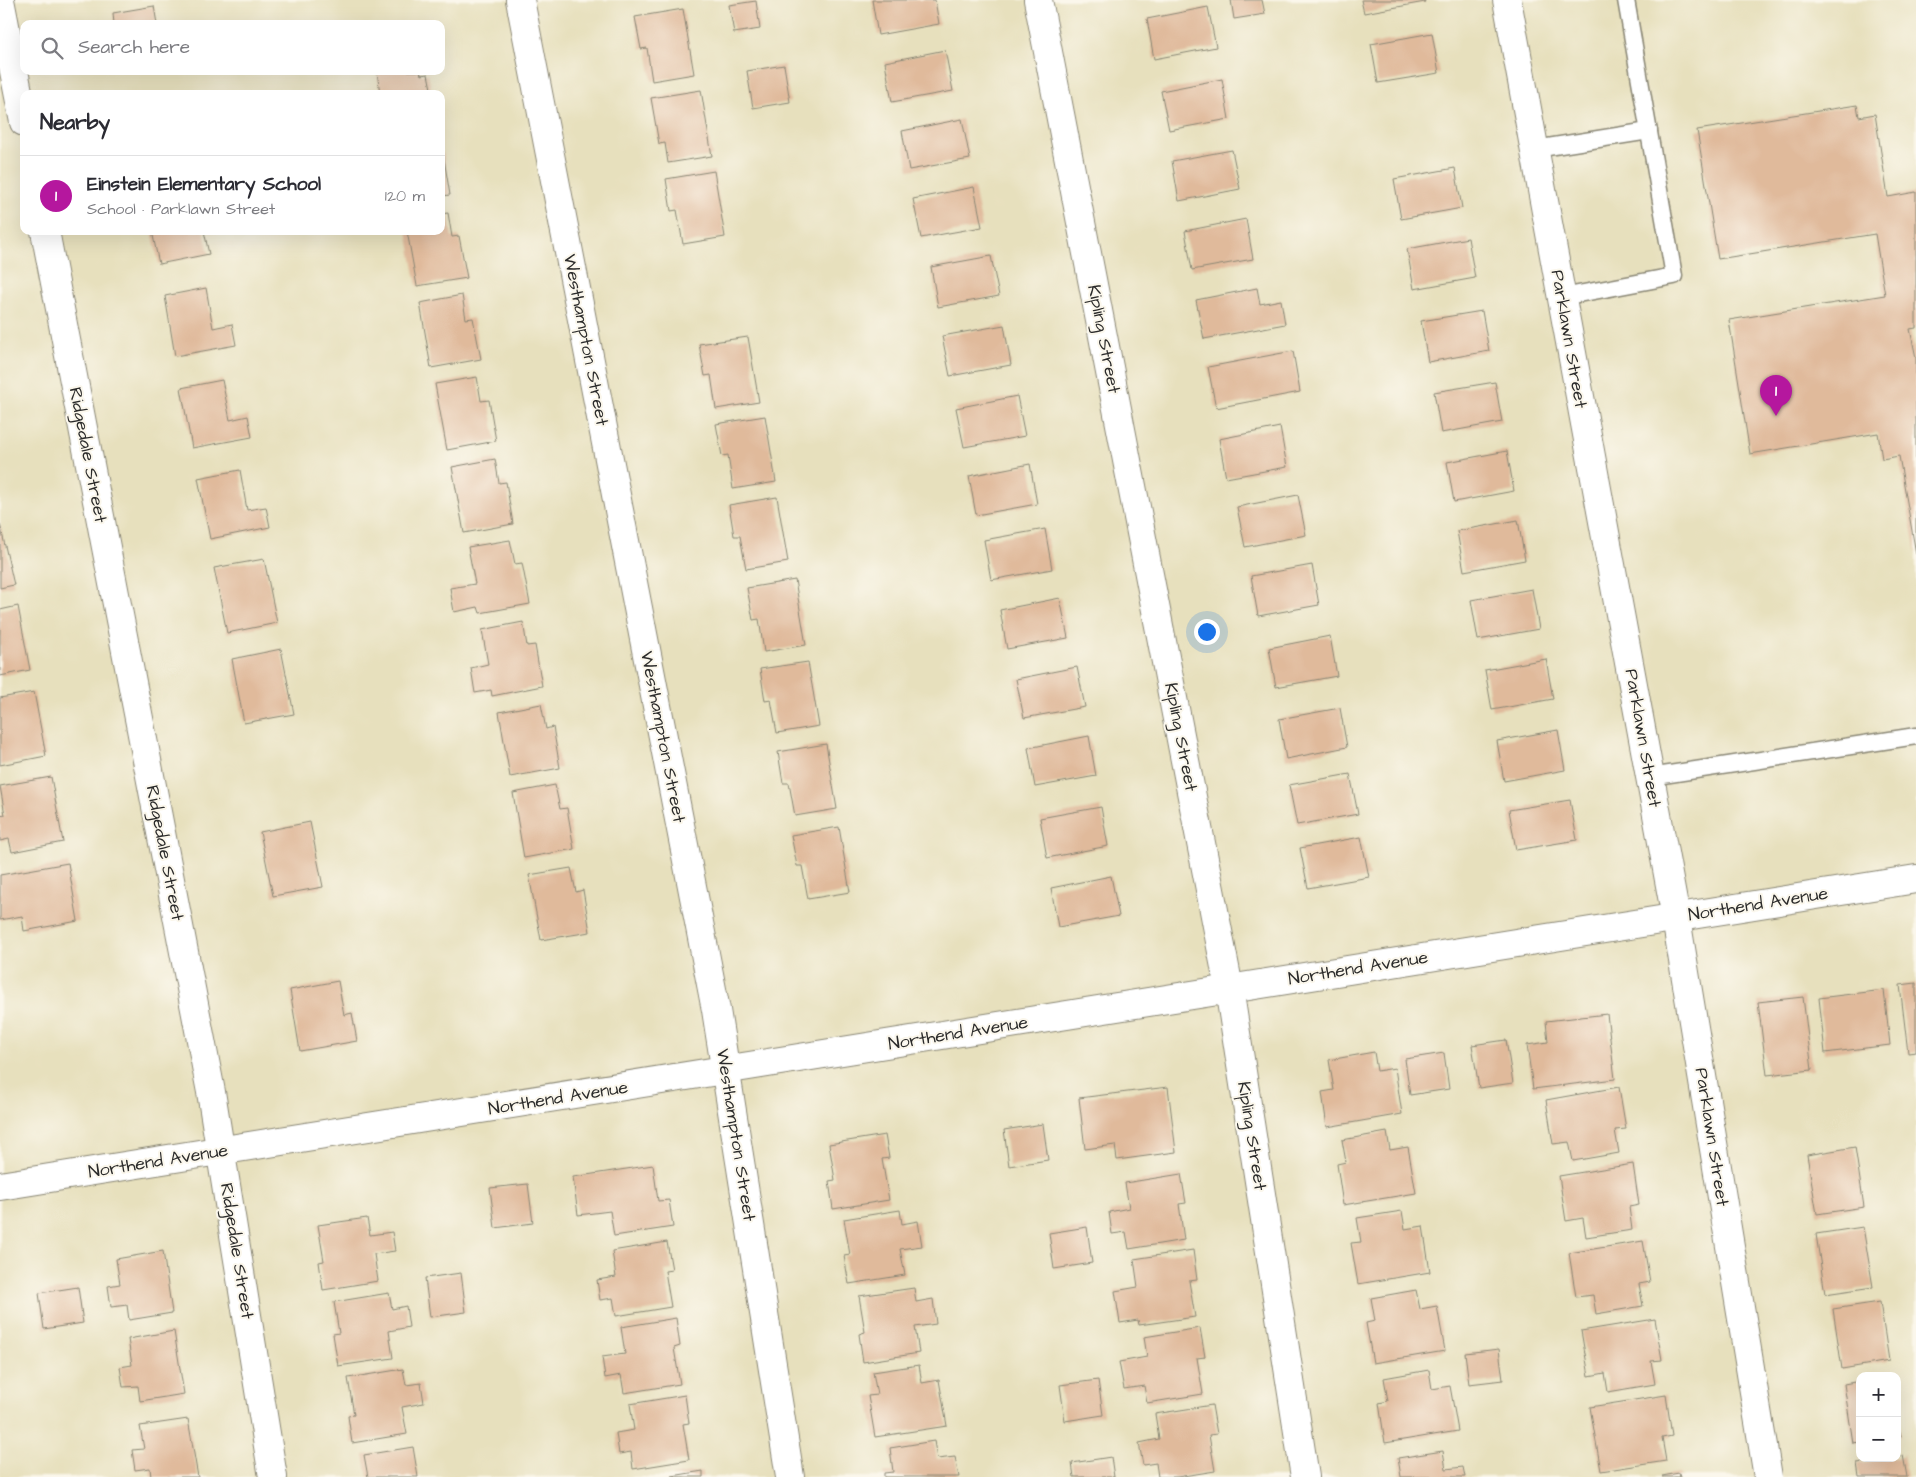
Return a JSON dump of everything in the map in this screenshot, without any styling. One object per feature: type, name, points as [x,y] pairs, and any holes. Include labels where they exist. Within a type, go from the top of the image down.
[{"type":"street","points":[[0,0],[20,102]]},
{"type":"street","name":"Westhampton Street","points":[[520,0],[716,1010],[790,1477]]},
{"type":"street","name":"Kipling Street","points":[[1038,0],[1229,988],[1305,1477]]},
{"type":"street","name":"Parklawn Street","points":[[1507,0],[1676,918],[1768,1477]]},
{"type":"street","name":"Ridgedale Street","points":[[46,235],[221,1151],[273,1477]]},
{"type":"street","name":"Northend Avenue","points":[[0,1186],[1916,879]]},
{"type":"lane","points":[[1562,297],[1674,276],[1626,0]]},
{"type":"lane","points":[[1535,149],[1649,131]]},
{"type":"lane","points":[[1650,777],[1916,736]]},
{"type":"building","points":[[872,0],[935,0],[939,24],[878,35]]},
{"type":"building","points":[[1231,0],[1262,0],[1265,14],[1234,19]]},
{"type":"building","points":[[1361,0],[1424,0],[1425,2],[1364,13]]},
{"type":"building","points":[[756,1],[760,29],[734,33],[729,5]]},
{"type":"building","points":[[154,6],[156,20],[114,20],[113,13]]},
{"type":"building","points":[[1208,7],[1216,47],[1154,59],[1147,19]]},
{"type":"building","points":[[683,9],[694,74],[652,81],[647,48],[641,49],[635,17]]},
{"type":"building","points":[[1432,33],[1439,73],[1378,83],[1371,44]]},
{"type":"building","points":[[945,50],[953,91],[892,102],[885,62]]},
{"type":"building","points":[[784,65],[790,102],[753,108],[747,71]]},
{"type":"building","points":[[378,75],[428,75],[431,90],[379,90]]},
{"type":"building","points":[[1222,79],[1229,119],[1169,130],[1161,91]]},
{"type":"building","points":[[701,90],[712,156],[668,163],[665,143],[659,144],[651,98]]},
{"type":"building","points":[[1857,105],[1859,117],[1875,114],[1888,197],[1916,192],[1916,328],[1910,329],[1916,358],[1916,554],[1899,456],[1882,459],[1878,433],[1750,454],[1729,320],[1885,295],[1875,234],[1718,259],[1697,130]]},
{"type":"building","points":[[962,119],[970,159],[909,170],[902,131]]},
{"type":"building","points":[[1232,150],[1240,189],[1179,201],[1172,161]]},
{"type":"building","points":[[445,165],[450,195],[445,196]]},
{"type":"building","points":[[1455,168],[1462,208],[1401,219],[1394,179]]},
{"type":"building","points":[[714,171],[725,237],[683,244],[677,210],[671,211],[666,179]]},
{"type":"building","points":[[974,187],[982,227],[921,238],[913,199]]},
{"type":"building","points":[[445,213],[448,213],[452,237],[459,236],[467,278],[417,286],[408,235],[445,235]]},
{"type":"building","points":[[1246,219],[1253,259],[1192,270],[1185,231]]},
{"type":"building","points":[[153,235],[205,235],[209,254],[159,264]]},
{"type":"building","points":[[1468,238],[1475,278],[1414,289],[1407,249]]},
{"type":"building","points":[[991,256],[999,296],[938,307],[931,267]]},
{"type":"building","points":[[206,288],[213,328],[232,324],[236,345],[175,356],[165,296]]},
{"type":"building","points":[[1257,288],[1260,304],[1281,300],[1285,324],[1204,339],[1196,300]]},
{"type":"building","points":[[462,295],[466,319],[473,318],[481,359],[431,368],[420,303]]},
{"type":"building","points":[[1482,311],[1489,351],[1428,362],[1421,321]]},
{"type":"building","points":[[1004,325],[1011,365],[950,376],[942,336]]},
{"type":"building","points":[[748,337],[759,402],[716,409],[711,375],[705,376],[699,344]]},
{"type":"building","points":[[1293,351],[1300,392],[1216,408],[1208,367]]},
{"type":"building","points":[[477,377],[481,401],[489,400],[496,441],[447,450],[435,384]]},
{"type":"building","points":[[222,380],[230,420],[248,416],[252,437],[192,448],[181,388]]},
{"type":"building","points":[[1495,382],[1502,422],[1441,433],[1434,392]]},
{"type":"building","points":[[1017,396],[1025,436],[964,447],[956,408]]},
{"type":"building","points":[[765,416],[776,482],[733,489],[728,455],[722,456],[716,424]]},
{"type":"building","points":[[1280,427],[1287,467],[1226,478],[1219,439]]},
{"type":"building","points":[[1507,451],[1514,491],[1454,502],[1447,462]]},
{"type":"building","points":[[495,459],[499,483],[506,482],[513,524],[464,533],[452,467]]},
{"type":"building","points":[[1030,464],[1037,504],[976,515],[969,476]]},
{"type":"building","points":[[240,470],[247,510],[266,507],[270,527],[210,539],[198,478]]},
{"type":"building","points":[[1298,495],[1306,535],[1245,547],[1237,507]]},
{"type":"building","points":[[777,497],[788,562],[746,569],[740,536],[734,536],[729,505]]},
{"type":"building","points":[[1518,520],[1525,560],[1464,571],[1457,531]]},
{"type":"building","points":[[0,524],[14,585],[0,588]]},
{"type":"building","points":[[1045,529],[1052,569],[991,580],[984,540]]},
{"type":"building","points":[[510,540],[515,564],[522,563],[530,604],[480,613],[478,607],[454,612],[450,588],[475,584],[468,547]]},
{"type":"building","points":[[264,559],[277,623],[227,633],[214,568]]},
{"type":"building","points":[[1312,565],[1319,605],[1258,616],[1251,576]]},
{"type":"building","points":[[795,580],[806,645],[764,652],[759,619],[753,620],[747,588]]},
{"type":"building","points":[[1532,589],[1539,629],[1478,640],[1471,600]]},
{"type":"building","points":[[1060,598],[1068,638],[1007,649],[1000,610]]},
{"type":"building","points":[[18,606],[30,670],[0,676],[0,610]]},
{"type":"building","points":[[523,622],[527,646],[535,645],[542,686],[492,696],[491,690],[475,693],[471,668],[488,664],[482,630]]},
{"type":"building","points":[[1330,636],[1337,676],[1276,687],[1269,648]]},
{"type":"building","points":[[281,649],[294,714],[244,723],[232,659]]},
{"type":"building","points":[[1546,659],[1553,699],[1492,710],[1485,670]]},
{"type":"building","points":[[808,662],[819,726],[777,733],[771,700],[765,701],[760,669]]},
{"type":"building","points":[[1077,667],[1085,707],[1024,718],[1016,679]]},
{"type":"building","points":[[34,692],[46,756],[0,765],[0,698]]},
{"type":"building","points":[[541,704],[546,729],[553,727],[560,768],[510,777],[499,712]]},
{"type":"building","points":[[1340,708],[1347,747],[1286,759],[1279,719]]},
{"type":"building","points":[[1558,730],[1565,770],[1504,781],[1497,741]]},
{"type":"building","points":[[1089,736],[1096,776],[1035,787],[1028,748]]},
{"type":"building","points":[[826,744],[837,809],[795,816],[789,783],[783,783],[778,752]]},
{"type":"building","points":[[1350,774],[1358,814],[1297,825],[1289,785]]},
{"type":"building","points":[[51,777],[63,842],[12,852],[9,839],[0,841],[0,816],[5,815],[0,786]]},
{"type":"building","points":[[555,785],[560,809],[567,808],[574,849],[524,858],[513,793]]},
{"type":"building","points":[[1570,800],[1577,840],[1516,850],[1509,810]]},
{"type":"building","points":[[1101,807],[1108,846],[1047,858],[1040,818]]},
{"type":"building","points":[[310,822],[323,887],[273,896],[260,832]]},
{"type":"building","points":[[839,827],[850,892],[808,899],[802,866],[797,866],[791,835]]},
{"type":"building","points":[[1361,837],[1369,877],[1308,888],[1300,848]]},
{"type":"building","points":[[68,863],[78,921],[24,931],[22,916],[0,920],[0,875]]},
{"type":"building","points":[[571,868],[576,892],[583,890],[590,932],[541,940],[529,875]]},
{"type":"building","points":[[1111,876],[1119,916],[1058,927],[1051,888]]},
{"type":"building","points":[[338,981],[344,1015],[352,1013],[357,1041],[300,1051],[290,990]]},
{"type":"building","points":[[1916,983],[1916,1052],[1908,1053],[1900,985]]},
{"type":"building","points":[[1884,990],[1890,1045],[1825,1053],[1819,998]]},
{"type":"building","points":[[1803,997],[1812,1070],[1767,1075],[1758,1002]]},
{"type":"building","points":[[1607,1014],[1615,1079],[1533,1089],[1527,1045],[1548,1042],[1546,1021]]},
{"type":"building","points":[[1506,1040],[1513,1083],[1479,1088],[1472,1045]]},
{"type":"building","points":[[1374,1052],[1377,1071],[1395,1068],[1402,1114],[1327,1127],[1322,1092],[1334,1090],[1329,1060]]},
{"type":"building","points":[[1444,1053],[1449,1089],[1410,1095],[1405,1059]]},
{"type":"building","points":[[1168,1087],[1176,1152],[1117,1160],[1115,1145],[1085,1149],[1079,1098]]},
{"type":"building","points":[[1619,1087],[1626,1129],[1615,1130],[1619,1153],[1573,1161],[1569,1142],[1553,1144],[1546,1100]]},
{"type":"building","points":[[1043,1124],[1048,1160],[1009,1166],[1004,1130]]},
{"type":"building","points":[[1387,1132],[1390,1150],[1408,1147],[1416,1193],[1343,1205],[1337,1164],[1346,1162],[1342,1140]]},
{"type":"building","points":[[885,1135],[889,1158],[882,1159],[889,1200],[833,1209],[829,1181],[835,1180],[829,1144]]},
{"type":"building","points":[[1855,1147],[1864,1207],[1817,1214],[1807,1155]]},
{"type":"building","points":[[1633,1164],[1639,1205],[1629,1207],[1632,1230],[1586,1237],[1583,1218],[1566,1221],[1559,1176]]},
{"type":"building","points":[[653,1165],[658,1201],[669,1200],[673,1227],[614,1236],[610,1211],[578,1215],[573,1177]]},
{"type":"building","points":[[1181,1174],[1186,1203],[1179,1204],[1184,1240],[1129,1249],[1126,1232],[1112,1234],[1109,1212],[1129,1208],[1125,1183]]},
{"type":"building","points":[[528,1184],[533,1223],[495,1228],[490,1188]]},
{"type":"building","points":[[900,1210],[902,1224],[918,1221],[922,1246],[900,1249],[905,1275],[849,1284],[844,1256],[850,1255],[844,1219]]},
{"type":"building","points":[[1402,1211],[1405,1229],[1423,1226],[1430,1272],[1358,1284],[1351,1243],[1361,1242],[1357,1218]]},
{"type":"building","points":[[367,1218],[370,1235],[392,1232],[395,1251],[374,1254],[378,1281],[323,1290],[319,1262],[324,1261],[318,1225]]},
{"type":"building","points":[[1087,1227],[1092,1263],[1054,1269],[1049,1233]]},
{"type":"building","points":[[1863,1227],[1873,1287],[1825,1294],[1816,1234]]},
{"type":"building","points":[[1643,1241],[1650,1282],[1639,1284],[1643,1306],[1596,1314],[1593,1295],[1576,1297],[1569,1253]]},
{"type":"building","points":[[667,1242],[672,1270],[665,1271],[671,1307],[616,1316],[613,1298],[600,1300],[597,1280],[616,1277],[612,1251]]},
{"type":"building","points":[[1193,1250],[1197,1280],[1189,1281],[1195,1317],[1139,1325],[1138,1320],[1120,1323],[1115,1291],[1138,1287],[1134,1259]]},
{"type":"building","points":[[163,1251],[172,1313],[129,1320],[127,1305],[111,1307],[108,1286],[120,1284],[116,1259]]},
{"type":"building","points":[[461,1273],[466,1312],[430,1317],[425,1278]]},
{"type":"building","points":[[78,1287],[83,1323],[44,1329],[39,1293]]},
{"type":"building","points":[[914,1288],[916,1302],[933,1299],[936,1324],[915,1327],[919,1353],[863,1362],[859,1334],[865,1332],[859,1296]]},
{"type":"building","points":[[1416,1290],[1420,1309],[1437,1306],[1445,1351],[1373,1363],[1366,1323],[1375,1321],[1371,1298]]},
{"type":"building","points":[[389,1293],[392,1309],[406,1306],[409,1327],[389,1331],[393,1358],[338,1366],[333,1334],[339,1333],[334,1302]]},
{"type":"building","points":[[1880,1302],[1889,1361],[1842,1369],[1833,1309]]},
{"type":"building","points":[[676,1318],[680,1346],[674,1348],[680,1384],[624,1393],[621,1375],[605,1378],[602,1357],[625,1354],[621,1327]]},
{"type":"building","points":[[1655,1319],[1662,1360],[1651,1361],[1655,1384],[1608,1392],[1605,1373],[1589,1376],[1581,1331]]},
{"type":"building","points":[[1200,1328],[1205,1357],[1197,1358],[1203,1394],[1147,1403],[1144,1386],[1124,1389],[1119,1362],[1147,1357],[1144,1337]]},
{"type":"building","points":[[174,1331],[184,1394],[140,1401],[138,1386],[123,1387],[120,1367],[132,1365],[128,1339]]},
{"type":"building","points":[[1499,1349],[1503,1380],[1469,1384],[1465,1353]]},
{"type":"building","points":[[919,1365],[922,1383],[939,1380],[947,1426],[875,1437],[868,1396],[877,1395],[873,1372]]},
{"type":"building","points":[[403,1369],[406,1385],[421,1383],[424,1403],[402,1407],[407,1434],[352,1443],[348,1416],[354,1415],[348,1378]]},
{"type":"building","points":[[1429,1370],[1432,1389],[1450,1386],[1458,1431],[1385,1443],[1379,1403],[1388,1401],[1384,1378]]},
{"type":"building","points":[[1098,1380],[1103,1415],[1065,1421],[1060,1385]]},
{"type":"building","points":[[1856,1382],[1856,1443],[1853,1443],[1844,1384]]},
{"type":"building","points":[[685,1395],[689,1423],[683,1424],[689,1460],[633,1469],[631,1452],[619,1454],[616,1433],[634,1430],[630,1404]]},
{"type":"building","points":[[1666,1395],[1672,1436],[1662,1438],[1666,1461],[1601,1471],[1590,1407]]},
{"type":"building","points":[[1212,1405],[1217,1434],[1209,1435],[1215,1471],[1177,1477],[1158,1477],[1156,1463],[1143,1465],[1139,1443],[1159,1439],[1155,1414]]},
{"type":"building","points":[[188,1419],[198,1477],[151,1477],[150,1468],[135,1470],[132,1450],[144,1449],[140,1426]]},
{"type":"building","points":[[934,1441],[937,1459],[955,1457],[959,1477],[884,1477],[884,1473],[893,1472],[890,1448]]},
{"type":"building","points":[[413,1447],[418,1477],[368,1477],[364,1455]]},
{"type":"building","points":[[1443,1451],[1446,1469],[1463,1467],[1465,1477],[1401,1477],[1398,1458]]},
{"type":"building","points":[[1903,1455],[1907,1477],[1859,1477],[1857,1463],[1901,1462],[1901,1456]]},
{"type":"building","points":[[1111,1457],[1114,1477],[1074,1477],[1072,1463]]},
{"type":"building","points":[[703,1471],[703,1477],[672,1477],[672,1476]]},
{"type":"building","points":[[1679,1473],[1680,1477],[1662,1477],[1662,1476]]},
{"type":"place","name":"Einstein Elementary School","points":[[1776,416]]}]
